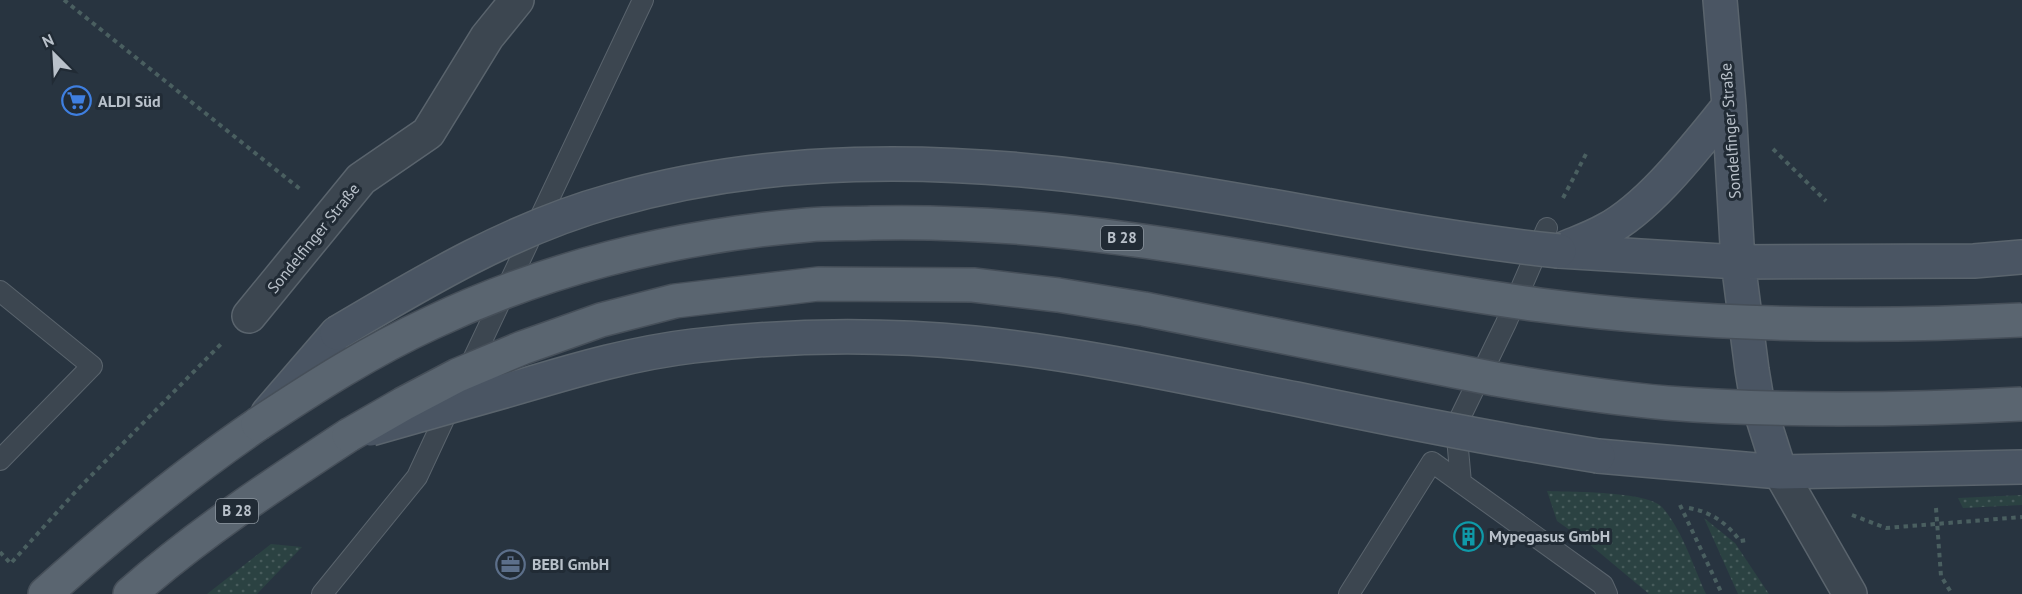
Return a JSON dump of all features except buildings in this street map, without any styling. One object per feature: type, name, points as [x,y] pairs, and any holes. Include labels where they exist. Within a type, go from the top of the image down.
[{"type":"main road","name":"Sondelfinger Straße","points":[[1720,0],[1730,106],[1738,262],[1757,400],[1780,472]]},
{"type":"main road","points":[[1553,240],[1607,230],[1643,203],[1679,166],[1730,106]]},
{"type":"main road","points":[[258,424],[337,333],[419,285],[541,225],[608,201],[714,176],[824,165],[986,167],[1053,173],[1105,179],[1258,204],[1432,235],[1553,240],[1642,257],[1738,262],[1952,262],[2022,257]]},
{"type":"main road","name":"B 28","points":[[51,589],[111,535],[178,481],[258,424],[339,372],[429,323],[576,267],[649,248],[734,233],[812,225],[971,224],[1133,239],[1538,305],[1637,316],[1780,324],[1897,324],[2022,320]]},
{"type":"main road","name":"B 28","points":[[130,594],[243,506],[349,435],[458,375],[522,348],[601,320],[675,302],[818,284],[974,285],[1058,295],[1144,309],[1551,389],[1666,402],[1762,408],[1965,407],[2022,404]]},
{"type":"main road","points":[[349,435],[588,366],[637,355],[691,346],[763,339],[879,337],[975,343],[1119,364],[1429,426],[1598,456],[1780,472],[2022,467]]},
{"type":"street","name":"Sondelfinger Straße","points":[[249,316],[361,179],[428,133],[487,37],[517,0]]},
{"type":"street","points":[[1780,472],[1850,594]]},
{"type":"lane","points":[[322,594],[417,477],[643,0]]},
{"type":"lane","points":[[1461,483],[1456,426],[1506,323],[1553,240]]},
{"type":"lane","points":[[0,291],[92,366],[0,460]]},
{"type":"lane","points":[[1349,594],[1432,462],[1603,585],[1607,594]]},
{"type":"path","points":[[64,0],[333,215]]},
{"type":"path","points":[[1730,106],[1826,201]]},
{"type":"path","points":[[1553,240],[1586,154]]},
{"type":"path","points":[[0,552],[12,562],[78,489],[249,316]]},
{"type":"path","points":[[1671,498],[1680,505],[1707,512],[1731,529],[1740,541],[1747,540]]},
{"type":"path","points":[[1936,503],[1941,576],[1952,594]]},
{"type":"path","points":[[1680,505],[1722,594]]},
{"type":"path","points":[[1886,528],[2022,517]]},
{"type":"green space","points":[[1547,491],[1625,495],[1654,502],[1662,507],[1682,538],[1706,594],[1649,594],[1588,543],[1557,521]]},
{"type":"green space","points":[[2022,495],[2022,505],[1963,508],[1958,498]]},
{"type":"green space","points":[[1704,518],[1735,543],[1769,594],[1738,594]]},
{"type":"green space","points":[[271,544],[302,547],[257,594],[207,594]]},
{"type":"place","name":"ALDI Süd","points":[[77,101]]},
{"type":"place","name":"Mypegasus GmbH","points":[[1468,536]]},
{"type":"place","name":"BEBI GmbH","points":[[511,564]]}]
